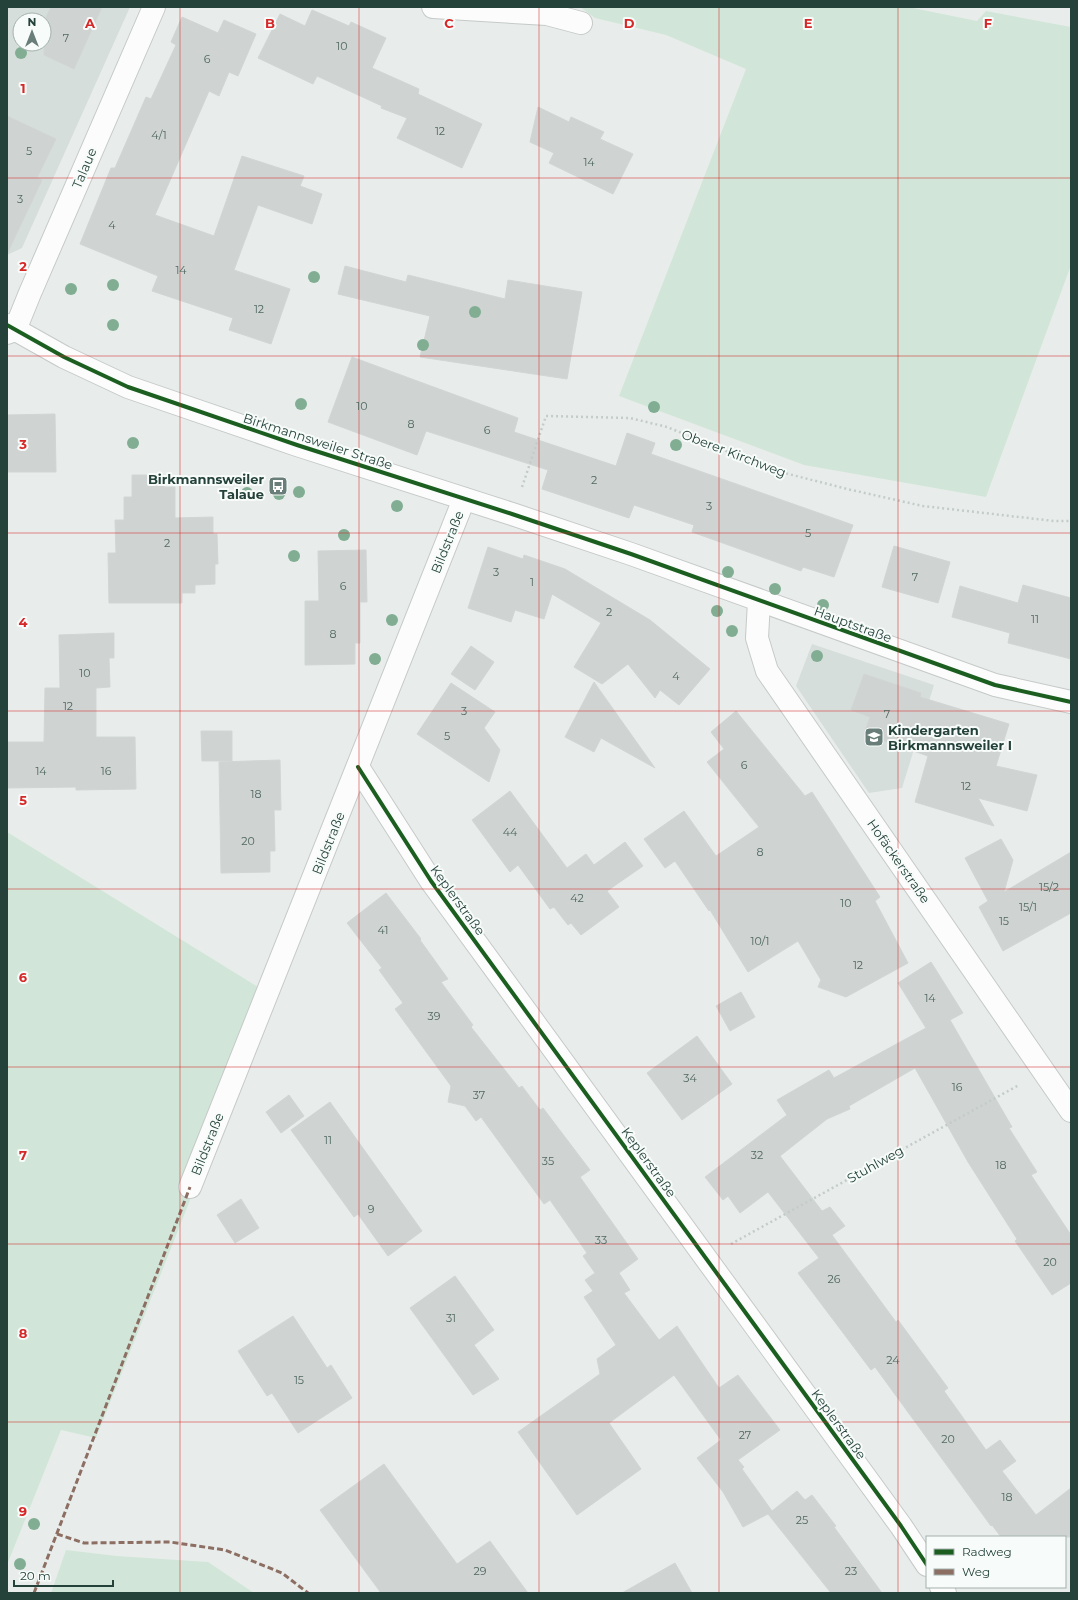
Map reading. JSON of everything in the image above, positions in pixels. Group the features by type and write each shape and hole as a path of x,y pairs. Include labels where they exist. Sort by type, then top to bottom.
{"street":[{"name":"Talaue","path":"10,329 30,293 154,7"},
{"path":"433,7 547,14 580,23"},
{"name":"Birkmannsweiler Straße","path":"10,329 64,357 128,387 297,445 631,554"},
{"name":"Bildstraße","path":"190,1187 464,499"},
{"name":"Hauptstraße","path":"631,554 995,685 1071,702"},
{"name":"Hofäckerstraße","path":"759,601 757,638 767,671 1071,1111"},
{"name":"Keplerstraße","path":"358,767 431,881 706,1257 901,1526 926,1564"}],"shaded area":[{"path":"7,7 130,7 22,248 7,255"},
{"name":"Kindergarten Birkmannsweiler I","path":"812,644 934,685 902,788 869,793 796,686"}],"green space":[{"path":"580,7 908,7 977,21 986,11 1071,27 1071,265 986,497 804,465 619,396 746,69 666,35 595,18"},
{"path":"7,832 271,995 96,1438 61,1430 7,1565"},
{"path":"66,1550 117,1556 208,1562 254,1593 51,1593"}],"building":[{"path":"51,7 102,7 74,69 44,55 44,52 52,52 52,12 48,12"},
{"path":"312,10 349,26 351,22 386,38 372,68 419,89 418,94 482,124 462,168 397,138 407,118 381,108 382,106 317,76 313,84 258,58 280,14 305,26"},
{"path":"182,17 218,33 224,20 256,34 238,76 229,72 219,96 209,91 155,215 214,236 242,156 304,176 300,186 322,194 312,224 258,205 234,270 290,289 271,344 229,330 233,318 152,291 158,276 80,244 111,168 115,168 146,97 151,99 176,45 171,42"},
{"path":"538,107 569,122 571,117 604,132 600,139 633,154 613,194 549,163 554,153 530,142"},
{"path":"7,116 56,139 37,178 42,180 7,254"},
{"path":"345,266 406,282 408,275 505,299 508,280 582,292 567,379 420,357 430,316 338,294"},
{"path":"352,357 518,418 514,432 616,466 627,433 655,443 651,454 853,525 834,577 803,567 801,571 692,532 694,525 634,505 629,518 542,489 548,470 426,431 417,455 328,422"},
{"path":"55,414 56,472 7,472 7,415"},
{"path":"132,475 164,475 164,487 175,487 175,518 213,517 213,534 217,534 218,564 215,564 215,584 195,585 195,593 182,593 182,603 109,603 108,553 116,553 115,520 124,520 124,497 132,497"},
{"path":"894,546 950,562 938,603 882,587"},
{"path":"488,547 523,559 524,555 565,569 650,620 710,669 679,705 660,690 655,698 628,664 602,684 574,667 601,623 552,594 544,619 515,610 511,622 468,608"},
{"path":"366,550 367,602 360,602 360,643 355,643 355,664 305,665 305,601 319,601 318,551"},
{"path":"1023,585 1071,598 1071,659 1008,643 1010,633 952,617 960,586 1018,603"},
{"path":"114,633 114,658 109,658 110,687 96,688 96,737 135,737 136,789 76,790 76,787 7,788 7,742 44,742 45,688 60,688 59,635"},
{"path":"471,646 494,662 475,690 451,674"},
{"path":"864,674 921,693 920,697 1009,724 996,766 1037,775 1027,811 978,798 994,826 915,802 928,756 864,734 870,717 851,710"},
{"path":"594,682 655,768 601,738 594,752 565,737"},
{"path":"451,683 495,712 484,728 500,750 489,782 417,734"},
{"path":"736,711 805,796 812,792 880,897 875,901 908,963 846,997 818,987 821,980 798,941 748,972 710,910 709,911 675,861 665,868 644,839 684,811 716,856 759,827 707,762 724,749 711,732"},
{"path":"201,731 232,731 232,761 202,761"},
{"path":"280,760 281,810 274,810 275,851 270,851 270,872 221,873 219,762"},
{"path":"510,791 567,868 586,854 594,865 625,842 643,866 607,891 619,907 581,935 571,923 568,925 554,907 550,909 518,865 510,872 472,820"},
{"path":"1001,839 1013,860 1004,892 1071,852 1071,913 1003,951 979,907 988,901 965,858"},
{"path":"386,893 421,939 420,940 448,979 441,982 473,1025 471,1027 519,1088 522,1086 540,1110 543,1108 590,1170 580,1177 638,1259 619,1273 630,1290 624,1293 659,1340 677,1326 719,1388 738,1375 780,1430 738,1460 744,1467 742,1469 772,1511 797,1491 805,1500 812,1495 836,1526 834,1527 882,1593 831,1593 768,1514 743,1527 723,1492 697,1458 721,1440 674,1375 609,1423 641,1469 577,1515 518,1432 600,1374 597,1359 616,1345 584,1297 593,1291 585,1280 595,1273 583,1256 587,1253 550,1200 544,1204 481,1117 476,1121 465,1106 448,1102 451,1086 395,1009 403,1003 379,970 382,968 347,923"},
{"path":"931,962 963,1013 950,1020 1012,1127 1009,1128 1037,1172 1031,1175 1071,1235 1071,1283 1052,1295 1015,1241 1017,1239 968,1162 915,1068 849,1106 850,1109 827,1119 780,1156 822,1211 830,1207 845,1226 832,1235 896,1322 898,1320 948,1388 944,1391 986,1450 1000,1440 1016,1461 1002,1471 1036,1515 1071,1488 1071,1537 1000,1536 992,1525 991,1526 875,1367 871,1370 798,1273 819,1258 768,1192 740,1213 728,1196 723,1200 705,1177 787,1115 777,1100 829,1070 834,1078 926,1028 898,983"},
{"path":"741,992 755,1017 730,1031 716,1006"},
{"path":"697,1036 732,1084 682,1120 647,1073"},
{"path":"289,1095 304,1116 281,1133 266,1112"},
{"path":"330,1102 422,1231 388,1256 358,1214 354,1217 291,1130"},
{"path":"241,1199 259,1228 235,1243 217,1215"},
{"path":"455,1276 494,1330 474,1345 499,1379 473,1395 410,1308"},
{"path":"293,1316 327,1368 331,1365 352,1398 298,1433 272,1393 267,1396 238,1351"},
{"path":"384,1464 457,1564 490,1541 528,1593 381,1593 320,1510"},
{"path":"675,1563 692,1593 622,1593"}],"marked path":[{"path":"34,1593 190,1187"},
{"path":"57,1534 84,1543 170,1542 225,1550 282,1573 308,1593"}],"cycle path":[{"path":"7,325 64,357 128,387 297,445 631,554 995,685 1071,702"},
{"path":"358,767 431,881 901,1526 926,1564"}],"place":[{"name":"Birkmannsweiler Talaue","path":"278,486"},
{"name":"Kindergarten Birkmannsweiler I","path":"874,737"}]}
